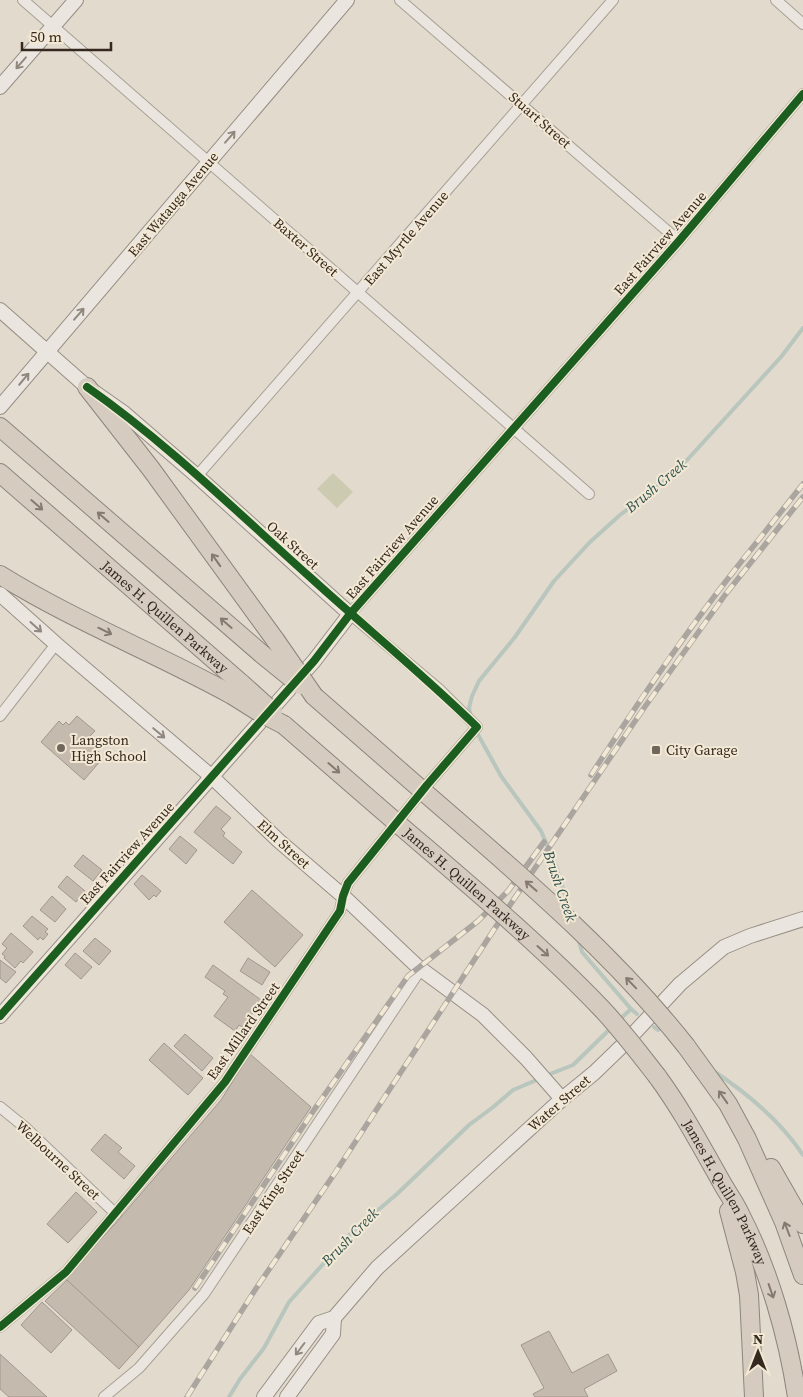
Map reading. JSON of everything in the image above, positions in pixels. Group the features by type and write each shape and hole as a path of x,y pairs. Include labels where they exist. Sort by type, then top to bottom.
{"highway":[{"path":"87,387 151,469 319,701"},
{"path":"0,427 400,771 574,925 634,986 686,1046 728,1104 747,1139 784,1222 803,1275"},
{"name":"James H. Quillen Parkway","path":"0,473 237,690 265,703 291,730 558,964 627,1037 687,1119 741,1215 761,1261 782,1328 797,1397"},
{"path":"0,575 35,596 192,674 237,690"},
{"path":"747,1139 767,1161 803,1224"},
{"path":"722,1184 748,1287 754,1397"}],"street":[{"name":"Baxter Street","path":"24,0 589,494"},
{"path":"0,87 76,0"},
{"name":"East Watauga Avenue","path":"0,407 347,0"},
{"name":"Stuart Street","path":"400,0 679,241"},
{"name":"East Myrtle Avenue","path":"197,476 359,293 613,0"},
{"path":"776,0 803,24"},
{"name":"East Fairview Avenue","path":"0,1016 314,661 350,614 679,241 803,94"},
{"name":"Oak Street","path":"0,310 87,387 124,413 197,476 350,614 439,689 477,727"},
{"name":"Elm Street","path":"0,594 212,777 279,841 421,969 482,1015 526,1058 562,1099"},
{"path":"0,716 56,644"},
{"name":"East Millard Street","path":"0,1328 66,1272 224,1082 340,911 342,896 348,883 390,829 477,727"},
{"name":"Water Street","path":"264,1397 319,1323 334,1318 377,1268 562,1099 594,1073 680,984 724,948 750,936 803,919"},
{"name":"East King Street","path":"104,1397 139,1368 204,1294 421,969"},
{"name":"Welbourne Street","path":"0,1106 27,1129 116,1214"},
{"name":"Water Street","path":"287,1397 333,1334 334,1318"}],"shaded area":[{"path":"333,473 353,492 337,508 317,489"}],"building":[{"path":"77,716 95,731 86,740 100,753 98,755 102,759 84,780 41,742 59,721 63,725 66,722 69,725"},
{"path":"216,806 231,818 221,829 225,833 223,836 242,852 233,864 194,832"},
{"path":"180,836 197,850 186,864 169,849"},
{"path":"83,855 102,870 93,881 74,866"},
{"path":"142,875 161,891 156,897 154,895 149,900 134,884"},
{"path":"67,876 85,891 76,902 58,887"},
{"path":"252,890 303,935 275,967 224,922"},
{"path":"52,896 66,909 55,922 40,910"},
{"path":"32,916 48,929 45,932 48,934 43,940 40,937 38,940 23,926"},
{"path":"11,933 33,952 23,963 21,961 15,968 2,954 7,948 2,944"},
{"path":"95,938 111,951 99,965 83,951"},
{"path":"75,953 92,967 81,979 65,965"},
{"path":"248,958 270,972 262,985 240,971"},
{"path":"0,960 16,972 6,983 0,978"},
{"path":"213,965 261,1000 247,1022 242,1027 239,1025 235,1031 214,1016 228,997 223,994 225,991 205,977"},
{"path":"185,1034 213,1058 202,1071 174,1046"},
{"path":"164,1043 203,1078 188,1095 149,1060"},
{"path":"250,1054 311,1107 189,1290 139,1347 64,1278 115,1224 221,1100"},
{"path":"105,1134 122,1148 118,1152 135,1166 124,1179 91,1150"},
{"path":"76,1192 97,1212 68,1243 47,1224"},
{"path":"67,1280 139,1347 119,1369 45,1301"},
{"path":"42,1302 72,1330 51,1353 21,1325"},
{"path":"549,1331 572,1373 608,1354 617,1371 584,1389 588,1397 535,1397 533,1394 544,1388 521,1345"},
{"path":"0,1354 47,1397 9,1397 0,1389"}],"waterway":[{"name":"Brush Creek","path":"471,718 469,708 479,681 515,637 554,581 590,542 688,459 781,357 803,328"},
{"name":"Brush Creek","path":"476,731 501,776 541,831 556,866 570,912"},
{"name":"Brush Creek","path":"578,938 582,952 637,1014"},
{"name":"Brush Creek","path":"618,1021 631,1009"},
{"path":"654,1027 658,1030"},
{"name":"Brush Creek","path":"545,1076 573,1065 611,1028"},
{"path":"712,1070 762,1108 784,1130 803,1155"},
{"name":"Brush Creek","path":"229,1397 240,1379 264,1348 289,1302 352,1232 397,1194 469,1125 513,1090 539,1079"}],"railway":[{"path":"591,775 643,696 698,618 803,484"},
{"path":"187,1397 255,1290 337,1170 514,899 644,708 725,595 803,497"},
{"path":"195,1288 316,1107 408,976 478,921 508,891 544,842"}],"cycle path":[{"path":"0,1016 314,661 350,614 679,241 803,94"},
{"path":"0,1327 66,1272 225,1082 340,911 348,883 427,785 477,727 202,479 145,431 87,387"}],"place":[{"name":"Langston High School","path":"61,748"},
{"name":"City Garage","path":"656,750"}]}
